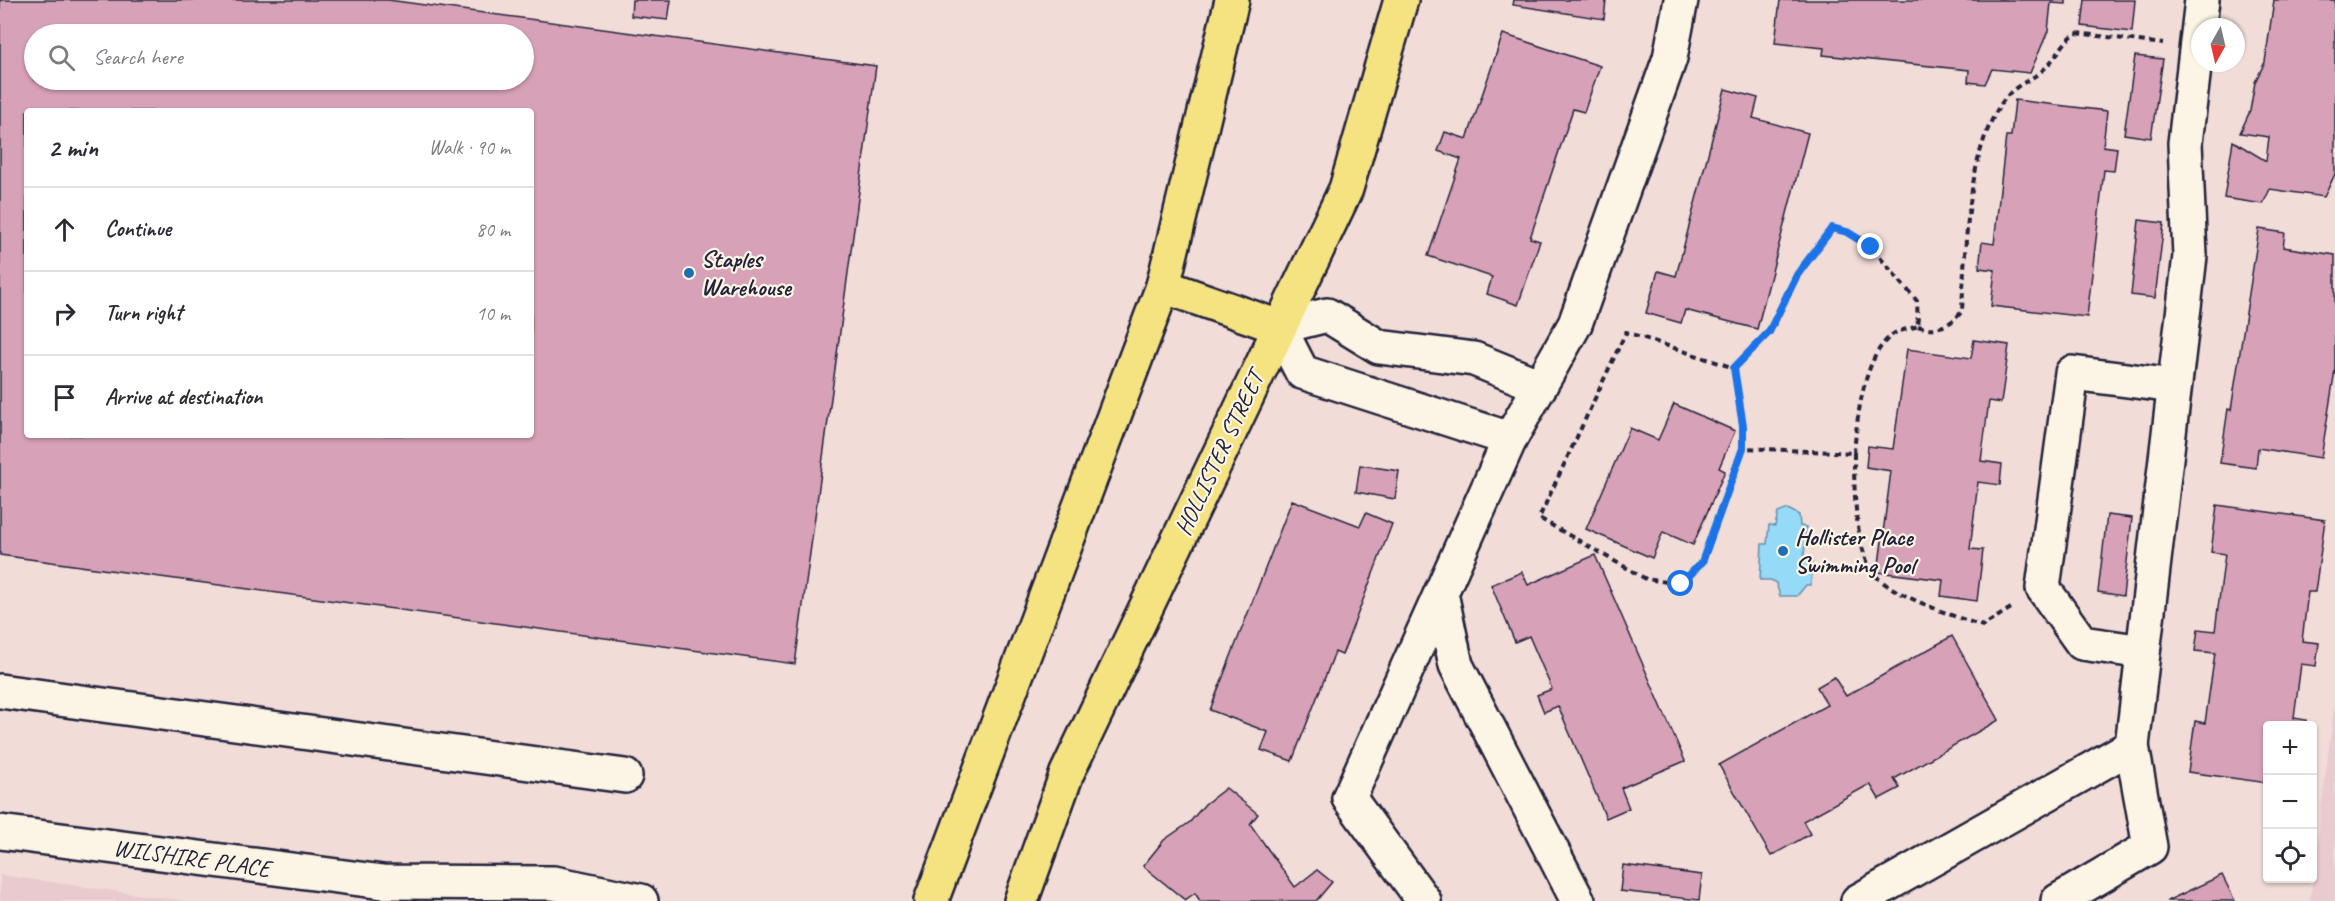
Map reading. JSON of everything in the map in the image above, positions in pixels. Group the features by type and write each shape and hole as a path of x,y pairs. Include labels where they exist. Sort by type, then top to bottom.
{"main road":[{"path":"931,901 1163,286 1232,0"},
{"name":"HOLLISTER STREET","path":"1021,901 1067,773 1346,189 1401,0"},
{"path":"1163,286 1279,327"}],"street":[{"path":"1424,901 1349,798 1510,439 1575,324 1670,58 1681,0"},
{"path":"2199,18 2202,0"},
{"path":"2058,901 2150,847 2132,746 2190,256 2185,142 2192,72"},
{"path":"1510,439 1302,372 1279,327 1327,315 1379,347 1474,359 1539,386"},
{"path":"2143,652 2082,643 2043,588 2072,373 2174,386"},
{"path":"1441,593 1456,665 1578,901"},
{"path":"0,691 625,776"},
{"path":"1858,901 2132,746"},
{"name":"WILSHIRE PLACE","path":"0,832 383,882 554,883 641,901"},
{"name":"WILSHIRE PLACE","path":"383,882 442,901"}],"path":[{"path":"2043,588 1983,626 1943,612 1877,577 1859,536 1854,453 1857,421 1877,352 1893,334 1918,326 1928,329 1944,326 1962,311 1972,188 1994,115 2010,93 2045,69 2076,33 2191,47"},
{"path":"1734,368 1769,332 1797,275 1832,228 1847,232 1871,247 1917,301 1918,326"},
{"path":"1626,332 1734,368 1743,426 1743,448 1702,562 1681,584 1646,579 1539,518 1626,332"},
{"path":"1743,448 1854,453"}],"shaded area":[{"path":"2335,699 2335,901 2310,901 2312,883 2317,883 2317,844"},
{"path":"0,875 185,901 0,901"}],"water":[{"name":"Hollister Place Swimming Pool","path":"1788,509 1799,515 1800,526 1806,527 1804,558 1812,559 1811,585 1806,585 1797,596 1780,596 1776,583 1771,580 1760,580 1762,544 1767,544 1769,525 1775,526 1778,513"}],"building":[{"name":"Staples Warehouse","path":"0,0 388,0 876,66 795,664 0,555"},
{"path":"632,0 671,0 668,20 631,16"},
{"path":"1514,0 1606,0 1604,19 1513,5"},
{"path":"1780,0 2066,0 2066,4 2051,3 2048,31 2030,73 1992,69 1985,84 1968,82 1969,70 1823,55 1824,48 1775,43"},
{"path":"2085,0 2135,0 2132,32 2082,26"},
{"path":"2274,0 2335,0 2335,174 2324,197 2270,189 2263,204 2224,198 2233,141 2266,161 2269,137 2240,133 2250,111 2255,82 2265,62"},
{"path":"1503,34 1600,66 1584,112 1573,109 1530,238 1540,241 1518,305 1487,294 1492,277 1428,256 1461,159 1438,151 1445,132 1467,139"},
{"path":"2135,56 2163,59 2151,138 2124,134"},
{"path":"1725,89 1758,98 1753,118 1808,133 1757,329 1685,310 1681,323 1646,313 1658,271 1676,276"},
{"path":"2015,100 2107,111 2103,146 2117,148 2114,171 2104,170 2087,317 1991,306 1995,270 1979,268 1982,242 1994,244 2006,136 2011,136"},
{"path":"2139,220 2164,223 2155,298 2131,295"},
{"path":"2259,229 2285,233 2283,247 2335,255 2335,370 2321,458 2258,448 2256,468 2220,463 2228,409 2231,410"},
{"path":"1974,340 2009,345 2001,403 1989,401 1981,461 2002,464 2000,485 1978,482 1970,549 1983,550 1977,601 1941,596 1943,580 1878,572 1891,471 1866,467 1868,446 1893,449 1907,349 1971,358"},
{"path":"1674,404 1735,431 1719,468 1725,471 1693,545 1663,532 1652,558 1586,529 1630,428 1658,440"},
{"path":"1360,465 1399,471 1395,499 1356,492"},
{"path":"1292,500 1360,526 1366,513 1392,524 1342,655 1335,652 1292,761 1261,750 1268,732 1210,710"},
{"path":"2217,505 2325,520 2315,592 2308,592 2302,641 2319,643 2316,666 2301,664 2294,718 2306,721 2263,721 2263,782 2188,772 2195,721 2205,723 2215,653 2195,651 2198,629 2215,631 2225,554 2211,552"},
{"path":"2107,515 2132,518 2123,596 2098,592"},
{"path":"1595,555 1685,761 1621,788 1629,808 1606,818 1558,706 1544,712 1537,695 1552,689 1529,636 1515,642 1491,585 1522,572 1528,585"},
{"path":"1952,636 1999,720 1894,779 1900,788 1879,799 1870,784 1803,821 1810,834 1771,856 1719,765 1827,705 1817,687 1834,677 1846,696"},
{"path":"1226,788 1258,814 1250,824 1295,887 1317,870 1332,882 1316,901 1200,901 1195,893 1185,900 1143,866 1164,840 1190,822 1205,804"},
{"path":"1623,865 1702,875 1699,900 1620,891"},
{"path":"2222,875 2235,901 2167,901"}],"place":[{"name":"Staples Warehouse","path":"689,273"},
{"name":"Hollister Place Swimming Pool","path":"1783,551"}],"route":[{"path":"1681,584 1702,562 1723,510 1743,448 1743,426 1734,368 1769,332 1797,275 1832,228 1847,232 1871,247"}]}
